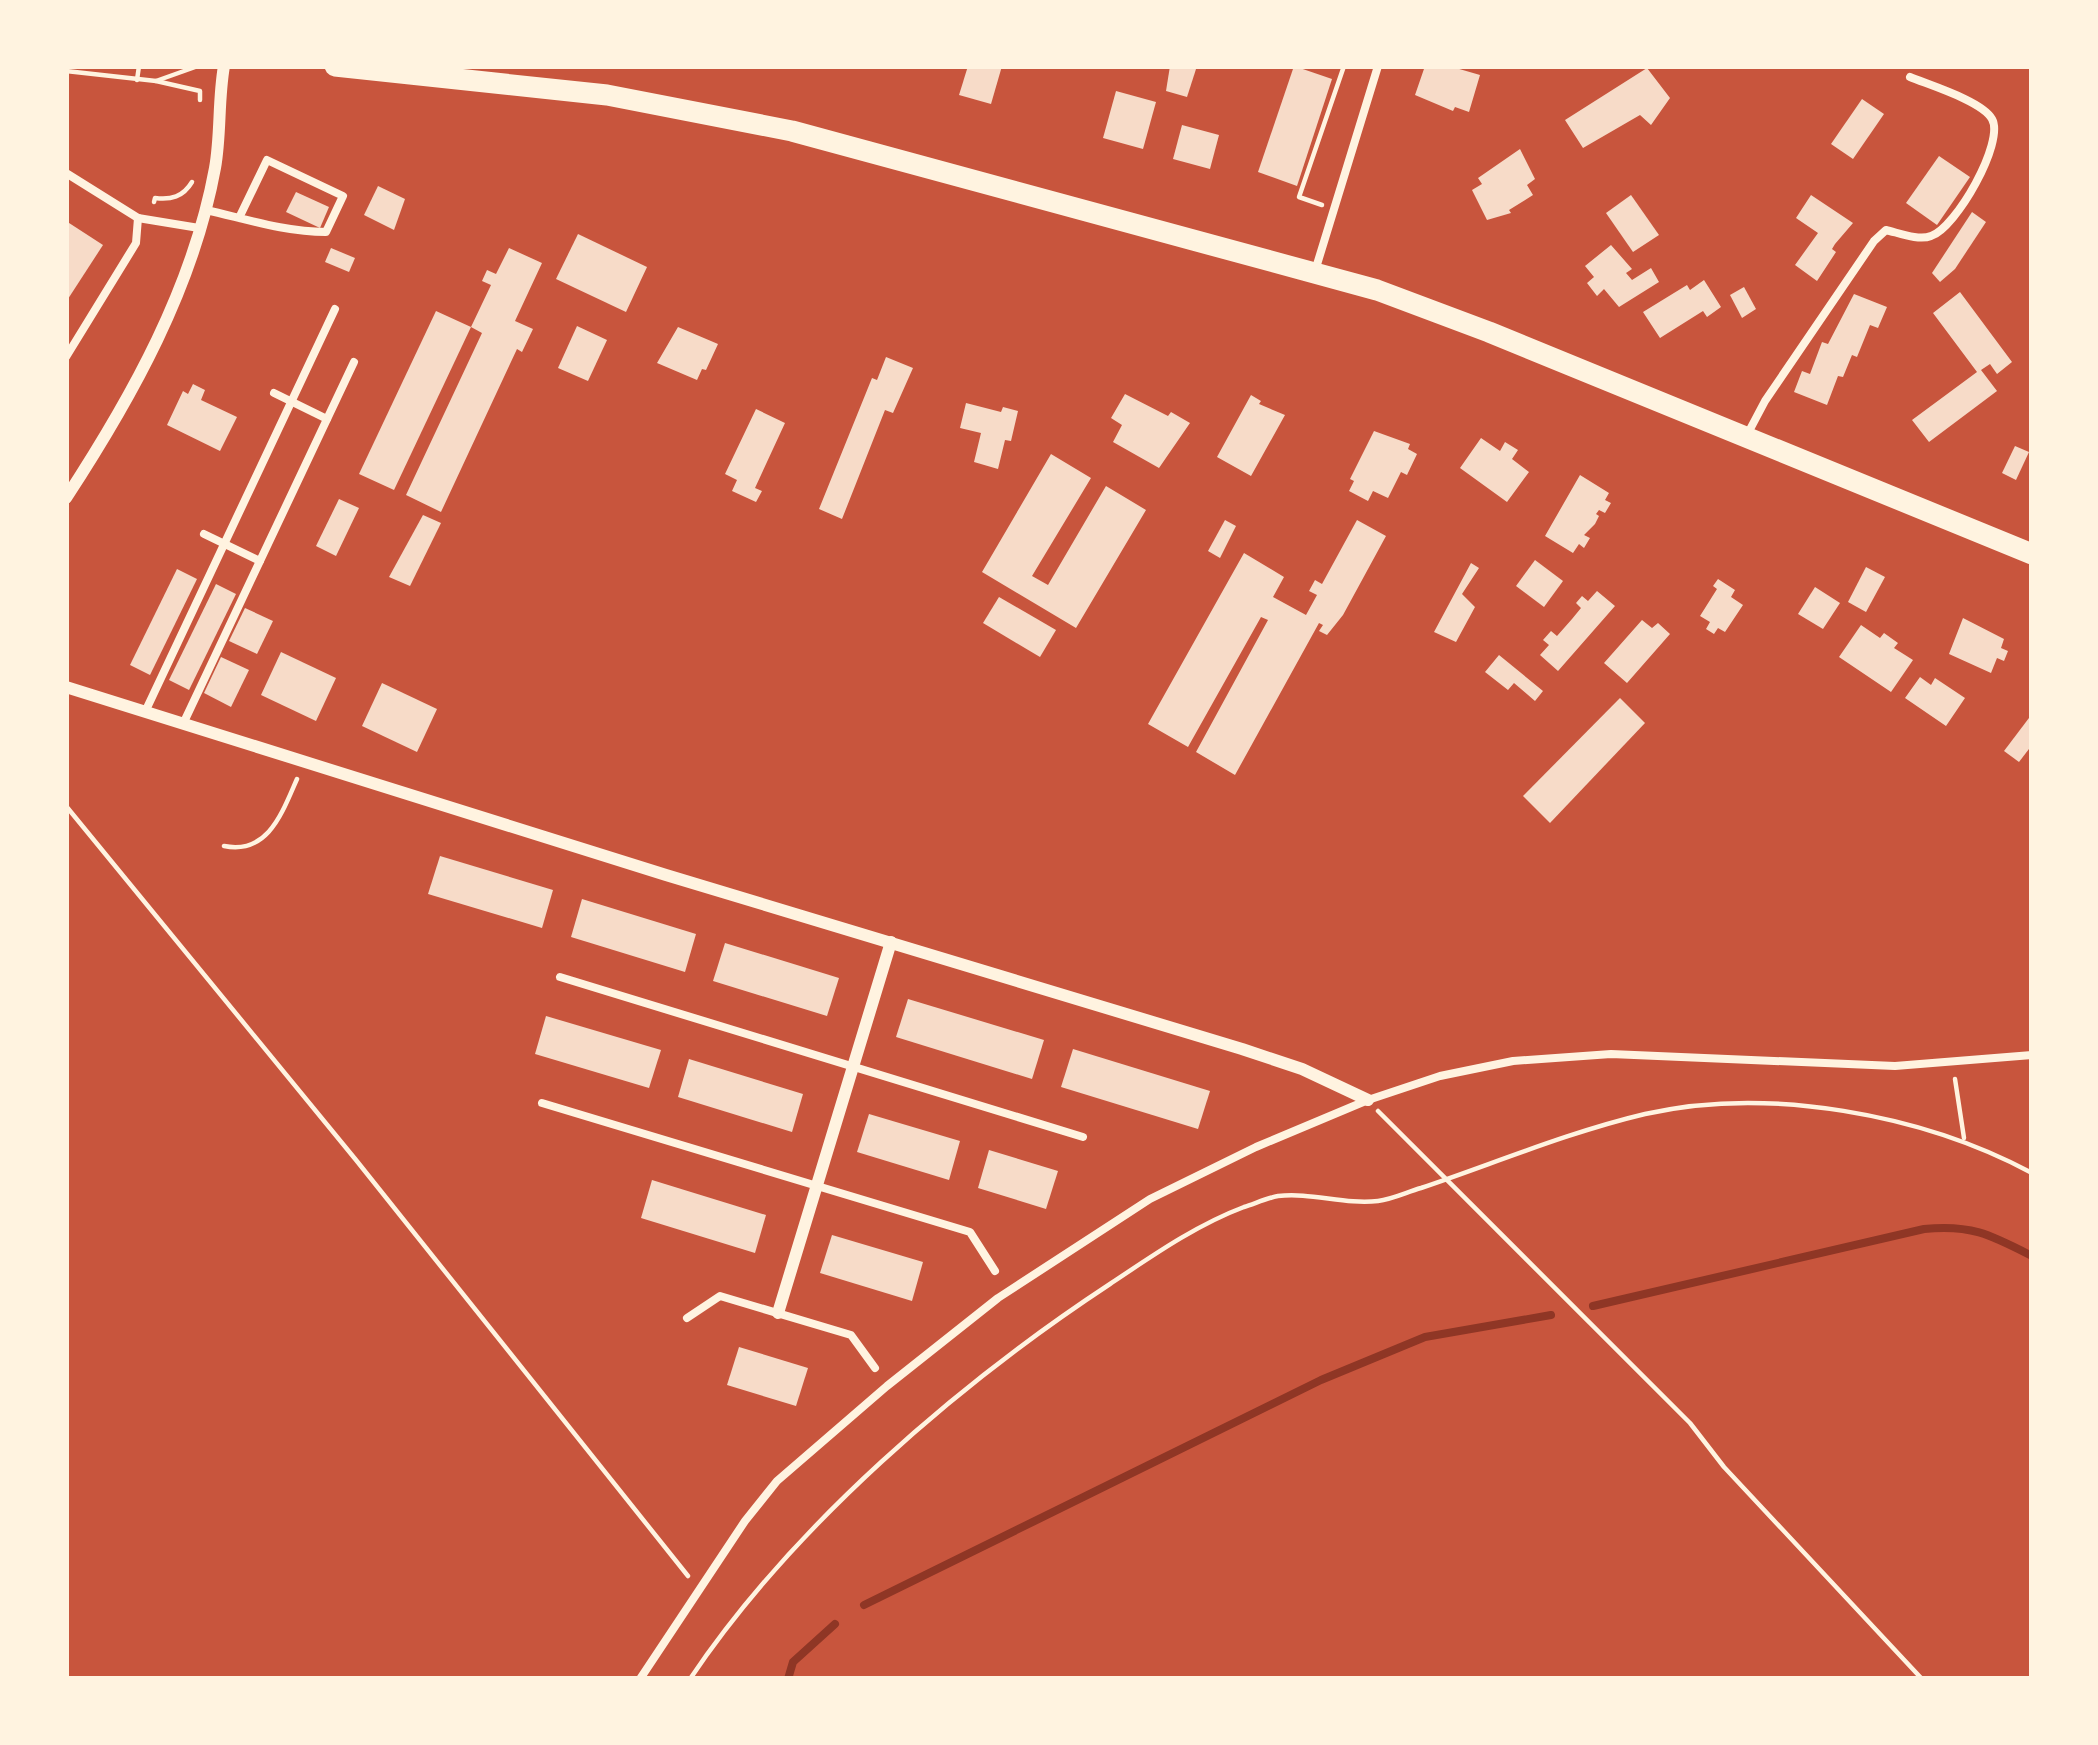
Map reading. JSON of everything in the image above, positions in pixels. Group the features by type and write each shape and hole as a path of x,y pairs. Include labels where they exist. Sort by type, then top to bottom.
{"main road":[{"path":"335,66 607,95 792,131 1377,290 2032,554"}],"street":[{"path":"66,497 127,402 201,229 216,161 217,106 224,66"},
{"path":"66,687 1242,1049 1324,1078 1368,1100"},
{"path":"778,1313 891,942"}],"lane":[{"path":"1314,273 1378,66"},
{"path":"1746,437 1765,401 1874,241 1886,230 1926,238 1936,235 1970,193 1984,163 1995,136 1994,121 1982,108 1910,77"},
{"path":"206,210 238,218 303,232 326,232 344,196 267,160 238,218"},
{"path":"66,173 138,218 201,229"},
{"path":"66,357 136,243 138,218"},
{"path":"145,712 335,309"},
{"path":"183,725 354,362"},
{"path":"274,393 327,419"},
{"path":"204,534 260,560"},
{"path":"560,976 1083,1137"},
{"path":"640,1679 777,1481 998,1298 1150,1199 1256,1147 1368,1100 1440,1076 1514,1061 1611,1054 1895,1066 2032,1055"},
{"path":"542,1103 970,1232 995,1271"},
{"path":"687,1318 720,1296 850,1334 875,1367"}],"path":[{"path":"137,80 139,66"},
{"path":"156,81 198,66"},
{"path":"1332,208 1299,196 1344,66"},
{"path":"66,71 200,91 200,114"},
{"path":"155,198 183,194 196,172"},
{"path":"224,846 243,850 259,842 272,828 304,763"},
{"path":"66,806 356,1160 678,1567"},
{"path":"1955,1061 1965,1141"},
{"path":"1368,1100 1690,1423 1724,1467 1922,1679"},
{"path":"690,1679 752,1599 855,1490 951,1400 1066,1312 1171,1244 1239,1209 1279,1196 1375,1201 1591,1129 1649,1113 1700,1107 1788,1105 1880,1118 1965,1141 2032,1173"}],"building":[{"path":"968,66 1002,66 991,104 959,95"},
{"path":"1170,66 1197,66 1187,97 1166,91"},
{"path":"1294,66 1332,79 1297,186 1258,172"},
{"path":"1425,66 1449,66 1480,75 1469,112 1455,107 1453,111 1415,95"},
{"path":"1647,68 1670,98 1651,125 1640,115 1583,148 1565,120"},
{"path":"1116,91 1156,102 1143,149 1103,138"},
{"path":"1862,99 1884,114 1853,159 1831,144"},
{"path":"1182,125 1219,135 1210,169 1173,159"},
{"path":"1520,149 1535,179 1527,185 1533,195 1511,213 1487,220 1472,190 1482,184 1478,178"},
{"path":"1939,156 1970,177 1937,225 1906,203"},
{"path":"378,186 405,199 394,230 364,215"},
{"path":"296,192 329,207 320,228 286,212"},
{"path":"1631,195 1659,235 1633,252 1606,213"},
{"path":"1811,195 1853,223 1835,244 1836,252 1817,281 1795,265 1818,233 1796,218"},
{"path":"1972,212 1986,222 1955,269 1940,282 1932,273"},
{"path":"66,221 103,245 66,302"},
{"path":"578,234 647,267 626,312 556,279"},
{"path":"1611,245 1632,269 1626,273 1632,280 1651,268 1659,282 1619,307 1604,289 1597,296 1587,283 1594,277 1585,266"},
{"path":"331,248 355,258 349,272 325,262"},
{"path":"509,248 542,263 515,321 533,329 522,352 517,349 441,512 406,495 482,333 471,327 491,285 482,281 487,270 496,274"},
{"path":"1704,280 1721,307 1707,317 1703,311 1660,338 1643,312"},
{"path":"1744,287 1756,309 1742,318 1730,295"},
{"path":"1960,292 2012,362 1997,374 1990,364 1981,370 1997,391 1929,442 1912,420 1977,372 1933,313"},
{"path":"1854,294 1887,307 1878,328 1870,325 1857,357 1852,355 1843,377 1838,376 1827,405 1794,392 1802,371 1810,374 1822,342 1828,344"},
{"path":"436,311 471,327 394,490 359,474"},
{"path":"577,326 607,340 588,381 558,368"},
{"path":"678,327 718,344 697,380 657,363"},
{"path":"886,357 913,368 893,413 885,410 842,519 819,509 872,378 877,380"},
{"path":"193,384 205,390 201,400 237,417 220,451 167,425 183,391 188,394"},
{"path":"1125,394 1190,423 1159,468 1113,442 1122,425 1111,418"},
{"path":"1251,395 1259,404 1285,415 1251,476 1217,457"},
{"path":"966,403 1018,411 998,469 974,462 981,433 960,428"},
{"path":"756,409 785,423 755,488 762,491 756,502 732,491 737,480 725,474"},
{"path":"1374,431 1410,444 1408,449 1417,454 1388,498 1373,491 1368,501 1349,491 1354,481 1350,479"},
{"path":"1481,438 1500,451 1505,442 1518,450 1512,459 1529,472 1507,502 1460,468"},
{"path":"2015,446 2029,452 2016,480 2002,473"},
{"path":"1051,454 1091,478 1032,576 1048,585 1106,486 1146,510 1076,628 982,572"},
{"path":"1580,475 1609,493 1605,500 1611,503 1605,513 1599,510 1596,514 1595,524 1584,535 1590,538 1584,548 1579,544 1573,553 1545,536"},
{"path":"339,499 359,508 336,556 316,546"},
{"path":"423,515 441,523 410,586 389,577"},
{"path":"1225,520 1236,526 1220,558 1208,551"},
{"path":"1357,520 1386,536 1327,635 1319,631 1323,625 1319,623 1235,775 1196,752 1268,620 1261,617 1188,747 1148,724 1244,553 1284,577 1273,597 1306,615 1317,595 1309,591 1315,580 1322,584"},
{"path":"1535,560 1563,581 1544,607 1516,586"},
{"path":"1471,563 1479,568 1462,594 1475,607 1456,642 1434,632"},
{"path":"1866,567 1885,577 1866,612 1848,602"},
{"path":"177,569 197,579 150,675 130,665"},
{"path":"1718,579 1735,590 1731,597 1743,605 1725,632 1718,628 1714,634 1706,629 1710,622 1700,616"},
{"path":"216,584 236,594 189,690 169,680"},
{"path":"1815,587 1840,603 1823,629 1798,614"},
{"path":"1597,591 1615,606 1558,671 1540,655 1549,645 1543,640 1551,631 1557,636 1581,608 1576,603 1582,596 1588,601"},
{"path":"999,597 1056,630 1040,657 983,623"},
{"path":"245,608 273,621 257,654 229,641"},
{"path":"1963,618 2004,639 2001,648 2008,651 2004,661 1997,658 1991,673 1949,654"},
{"path":"1642,620 1652,628 1658,623 1670,634 1627,683 1604,663"},
{"path":"1861,625 1880,638 1884,633 1898,643 1894,648 1913,660 1891,692 1839,657"},
{"path":"281,652 336,678 316,721 261,695"},
{"path":"1499,655 1543,691 1535,701 1514,683 1508,690 1485,672"},
{"path":"221,657 249,670 231,707 204,693"},
{"path":"1920,677 1931,685 1935,678 1965,698 1946,726 1905,698"},
{"path":"382,683 437,709 417,752 362,726"},
{"path":"1620,698 1645,723 1550,823 1523,796"},
{"path":"2032,714 2032,745 2019,762 2004,751"},
{"path":"440,856 553,890 542,928 428,894"},
{"path":"582,899 696,934 685,972 571,937"},
{"path":"725,943 839,978 827,1016 713,981"},
{"path":"908,999 1044,1040 1032,1079 896,1037"},
{"path":"546,1016 661,1050 649,1088 535,1054"},
{"path":"1073,1049 1210,1091 1198,1129 1061,1087"},
{"path":"689,1059 803,1094 792,1132 678,1097"},
{"path":"869,1114 960,1141 949,1180 857,1152"},
{"path":"989,1150 1058,1171 1046,1209 978,1188"},
{"path":"652,1180 766,1215 755,1253 641,1218"},
{"path":"832,1235 923,1262 912,1301 820,1273"},
{"path":"739,1347 808,1368 796,1406 727,1385"}],"waterway":[{"path":"1593,1306 1924,1229 1980,1233 2032,1256"},
{"path":"864,1605 1321,1380 1425,1337 1551,1315"},
{"path":"788,1679 793,1662 835,1624"}]}
